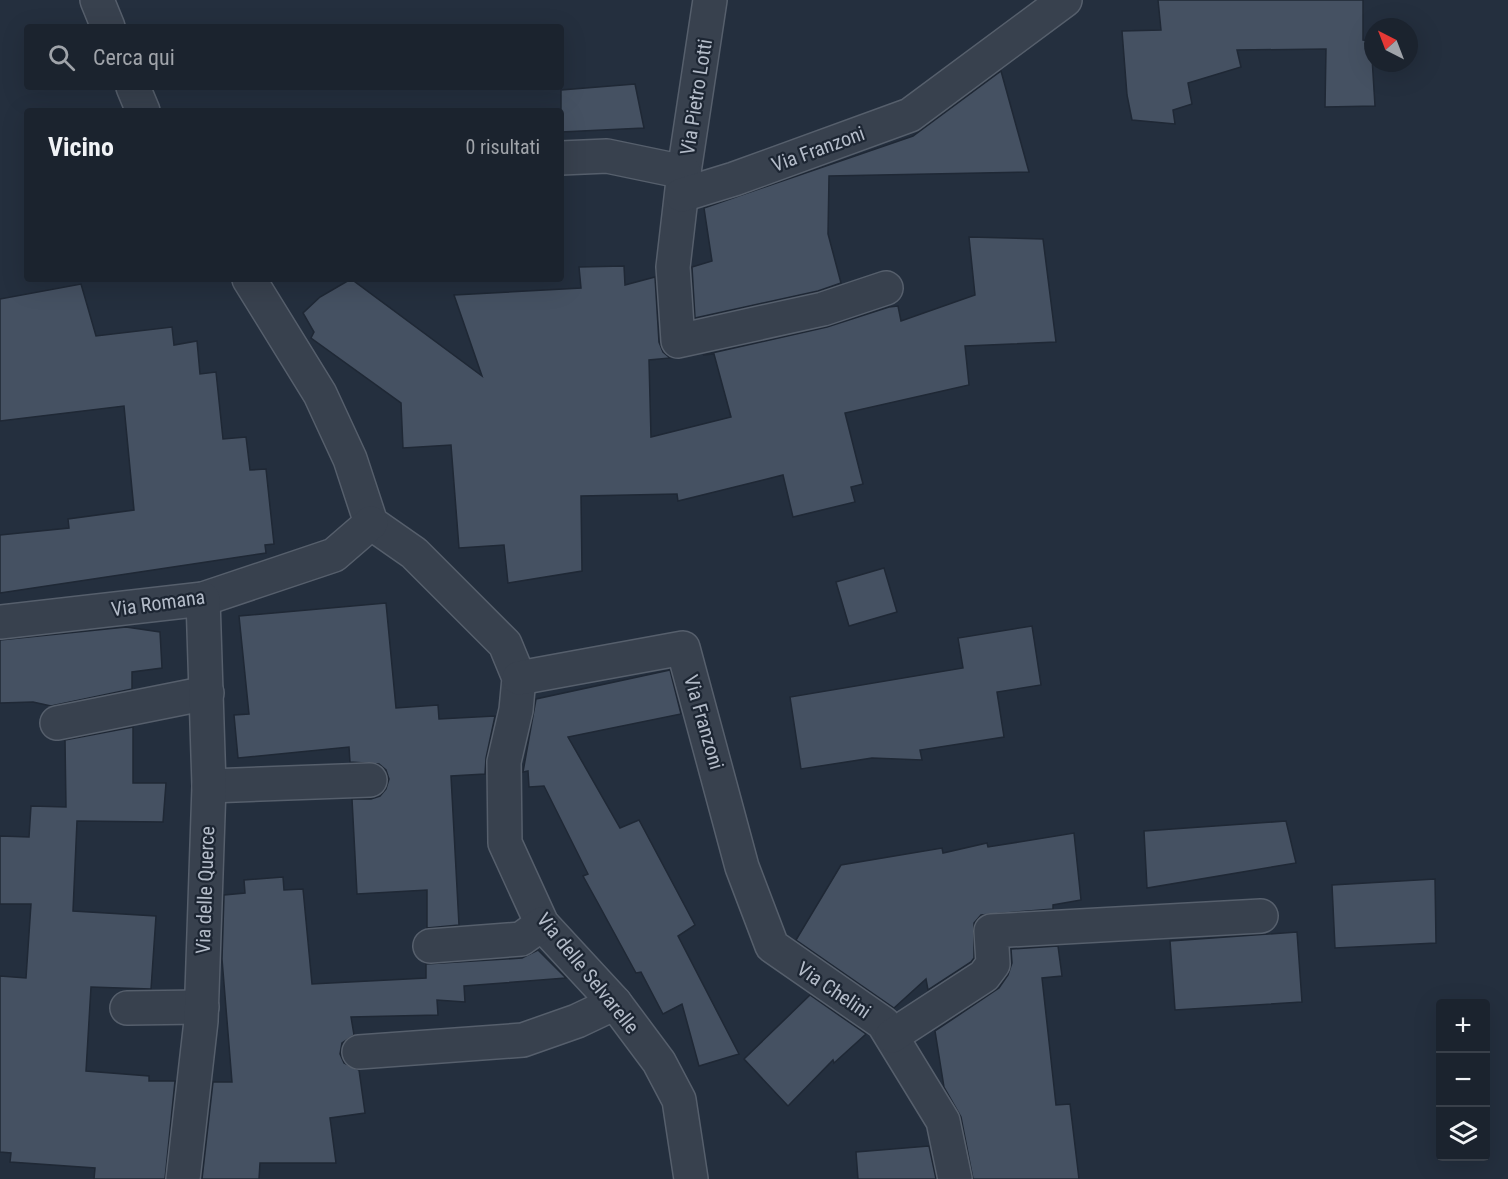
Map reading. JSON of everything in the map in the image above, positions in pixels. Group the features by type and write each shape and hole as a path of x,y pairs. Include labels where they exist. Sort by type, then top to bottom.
{"street":[{"path":"97,0 107,24"},
{"name":"Via Pietro Lotti","path":"683,183 710,0"},
{"name":"Via Franzoni","path":"683,183 734,179 910,115 1065,0"},
{"path":"134,90 142,108"},
{"path":"564,158 607,156 683,183 673,267 678,340 823,309 886,288"},
{"path":"251,282 320,394 350,459 371,523"},
{"name":"Via Romana","path":"0,622 202,599 334,555 371,523"},
{"name":"Via delle Selvarelle","path":"371,523 414,553 505,644 519,678 516,710 504,762 505,843 542,924 615,1003 659,1062 679,1100 692,1179"},
{"name":"Via delle Querce","path":"183,1179 202,1007 209,786 202,599"},
{"name":"Via Franzoni","path":"519,678 683,648 724,796"},
{"path":"57,723 207,693"},
{"path":"209,786 370,780"},
{"name":"Via Chelini","path":"724,796 742,867 772,946 882,1023 943,1122 955,1179"},
{"path":"892,1036 984,976 993,964 991,931 1261,916"},
{"path":"430,946 521,939 542,924"},
{"path":"359,1052 523,1040 577,1021 615,1003"},
{"path":"127,1008 202,1007"}],"building":[{"path":"1158,0 1363,0 1364,72 1373,72 1375,106 1325,107 1326,49 1237,50 1241,67 1188,83 1192,104 1173,110 1175,124 1132,120 1127,95 1122,31 1161,30"},
{"path":"1001,71 1029,172 829,176 828,234 841,283 818,291 695,318 692,267 712,261 704,208 913,136"},
{"path":"635,84 644,128 564,132 561,90"},
{"path":"969,237 1043,239 1056,342 965,346 969,385 845,413 863,484 851,487 855,502 793,517 783,475 678,501 677,494 581,496 582,571 508,583 504,545 459,548 451,445 403,448 401,403 311,338 314,332 303,313 320,297 346,282 355,282 482,376 454,295 581,288 579,267 624,266 625,285 655,277 659,342 663,352 670,358 649,360 651,437 731,417 714,354 703,355 827,327 889,307 898,306 901,321 975,295"},
{"path":"81,284 96,336 172,327 174,345 197,341 200,374 216,372 223,439 246,437 250,470 266,469 274,544 265,545 266,553 0,593 0,535 69,528 68,519 134,510 124,406 0,421 0,299"},
{"path":"884,568 897,612 849,626 836,582"},
{"path":"386,603 396,708 438,705 439,719 495,716 485,774 451,776 459,925 427,928 427,890 357,894 352,799 371,799 380,796 386,789 389,779 386,770 379,764 350,762 349,747 238,758 234,715 249,714 239,616"},
{"path":"1032,626 1041,685 997,692 1004,737 920,750 922,760 872,758 801,769 790,697 963,668 958,638"},
{"path":"126,627 160,632 162,668 132,672 132,689 51,706 33,702 0,703 0,640"},
{"path":"670,670 681,714 568,737 620,828 639,820 695,925 678,936 739,1054 699,1066 682,1004 663,1014 641,972 636,973 583,876 588,874 544,786 529,787 528,771 523,772 536,699"},
{"path":"133,727 133,783 166,783 163,822 77,821 73,911 156,916 151,989 91,987 86,1071 149,1076 149,1081 175,1081 165,1179 94,1179 95,1168 10,1162 11,1153 0,1152 0,976 26,978 31,904 0,904 0,836 29,837 31,806 66,807 65,740"},
{"path":"1286,821 1296,863 1147,888 1144,831"},
{"path":"1074,833 1081,900 1053,905 1053,909 981,915 974,923 974,958 971,962 928,990 926,979 894,1008 796,940 841,865 942,848 943,853 987,843 988,847"},
{"path":"283,877 284,890 303,889 312,984 426,978 426,964 522,958 538,950 566,978 464,986 465,1002 437,1000 438,1015 351,1017 354,1035 342,1043 340,1054 344,1063 359,1070 365,1113 330,1118 336,1163 260,1163 259,1179 202,1179 213,1082 232,1082 222,959 224,895 245,893 244,880"},
{"path":"1435,879 1436,943 1335,948 1332,885"},
{"path":"1297,932 1302,1002 1175,1010 1170,941"},
{"path":"1058,946 1062,976 1042,978 1056,1105 1070,1104 1079,1179 973,1179 961,1117 944,1087 935,1031 999,988 1008,975 1012,963 1011,949"},
{"path":"810,995 866,1034 834,1063 833,1060 788,1106 744,1059"},
{"path":"929,1146 936,1179 858,1179 856,1152"}]}
